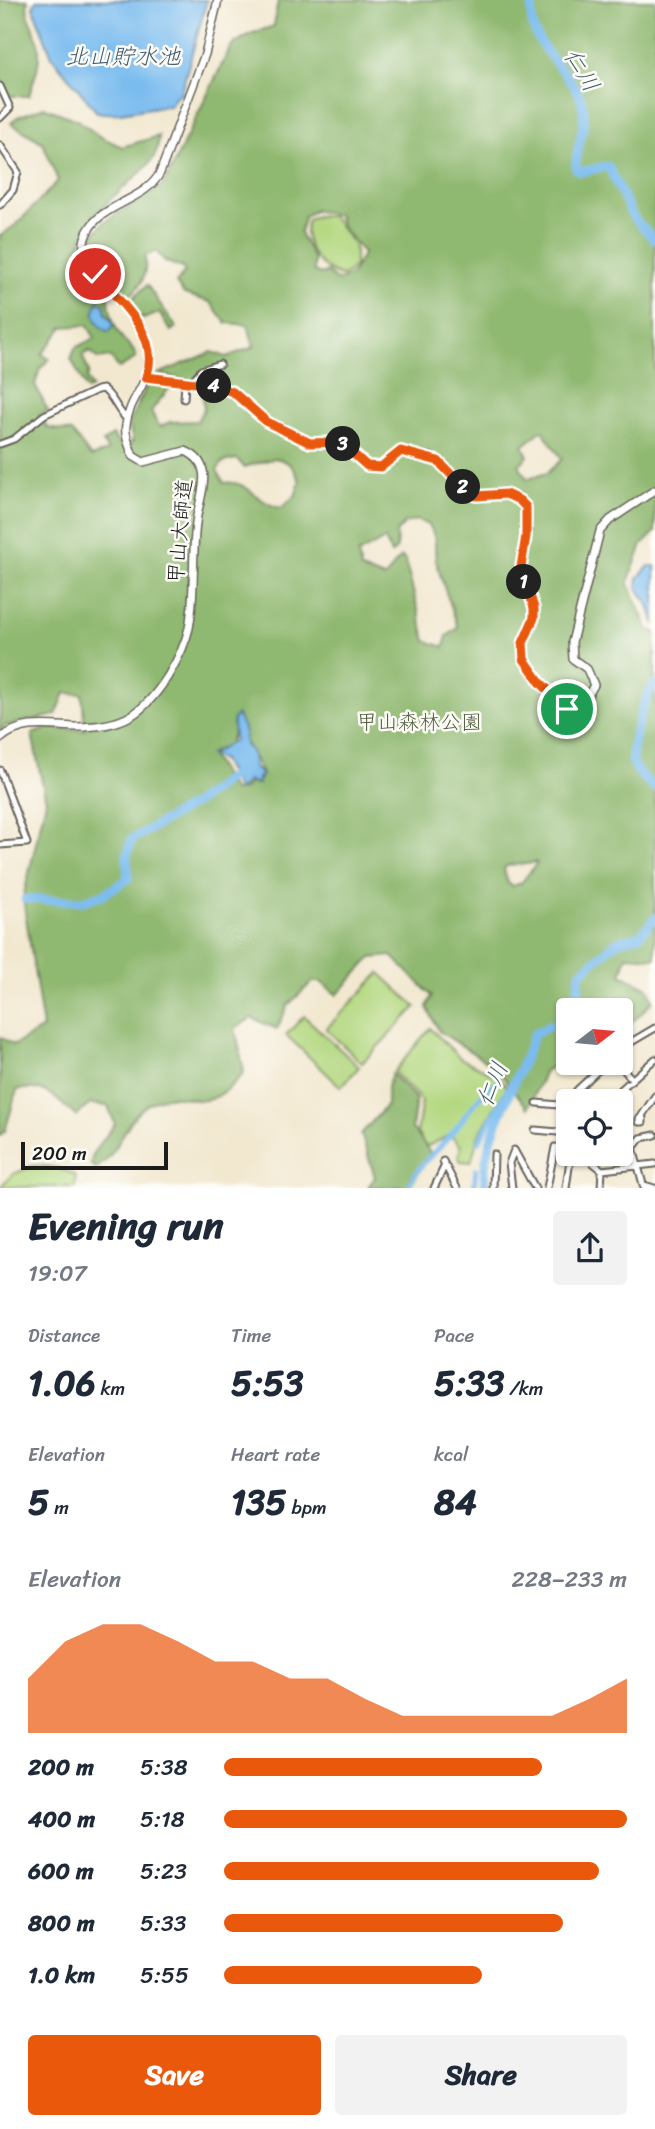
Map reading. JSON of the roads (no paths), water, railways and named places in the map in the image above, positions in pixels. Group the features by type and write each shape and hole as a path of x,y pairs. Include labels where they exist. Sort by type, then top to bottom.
{"street":[{"path":"0,444 14,439 44,415 97,390 103,389 113,397 119,413 127,419 146,377 150,358 144,333 88,264 84,244 86,234 99,217 156,180 205,54 218,0"},
{"path":"0,86 10,108 8,113 0,118"},
{"path":"0,145 18,172 13,190 0,205"},
{"path":"184,399 188,382 201,370 220,364"},
{"path":"146,377 188,382 233,392 267,422 310,443 340,442 367,466 381,467 401,451 432,457 468,492 484,497 506,494 519,500 527,514 522,577 534,608 534,618 523,643 524,659 540,682 567,709 583,704 594,685 587,669 573,659 572,642 600,531 610,520 655,490"},
{"name":"甲山大師道","path":"0,739 13,731 38,724 102,725 133,716 148,705 160,689 183,647 189,627 197,517 206,481 197,460 185,452 136,461 125,429 127,419"},
{"path":"0,770 27,843 0,845"},
{"path":"634,1040 655,1028"},
{"path":"621,1089 654,1060"},
{"path":"578,1089 593,1075"},
{"path":"628,1075 632,1079"},
{"path":"641,1117 655,1096"},
{"path":"537,1103 556,1103"},
{"path":"534,1130 556,1132"},
{"path":"654,1188 644,1186 633,1148 640,1138 655,1135"},
{"path":"547,1188 556,1147"},
{"path":"512,1188 509,1163 514,1150 535,1188"},
{"path":"494,1154 494,1188"},
{"path":"434,1188 444,1163 457,1188"},
{"path":"597,1166 602,1170 655,1164"},
{"path":"566,1188 568,1166"},
{"path":"601,1188 602,1170"}],"water":[{"name":"北山貯水池","path":"36,0 207,0 180,96 176,96 170,106 116,113 97,112 52,57 33,7"},
{"path":"98,302 104,304 106,313 114,324 109,332 96,320"},
{"path":"649,566 655,566 655,625 649,605 637,587 638,578"},
{"path":"237,715 244,728 245,745 251,751 254,767 262,775 258,778 258,784 248,781 238,791 222,760 210,755 234,741 233,719"}],"waterway":[{"name":"仁川","path":"534,0 531,15 533,28 581,99 584,117 576,169 580,172 608,166 633,217 655,240"},
{"name":"仁川","path":"655,684 643,709 632,756 633,763 642,777 655,788"},
{"path":"25,899 83,901 104,894 128,879 127,856 131,840 197,802 231,777"},
{"name":"仁川","path":"577,998 580,973 618,941 639,936 655,918"},
{"name":"仁川","path":"486,1188 487,1153 493,1133 534,1034 556,1023"},
{"path":"408,1188 423,1164 454,1131 479,1098 498,1082"},
{"path":"479,1141 511,1082"},
{"path":"474,1188 476,1169"}],"park label":[{"name":"甲山森林公園","path":"419,722"}]}
